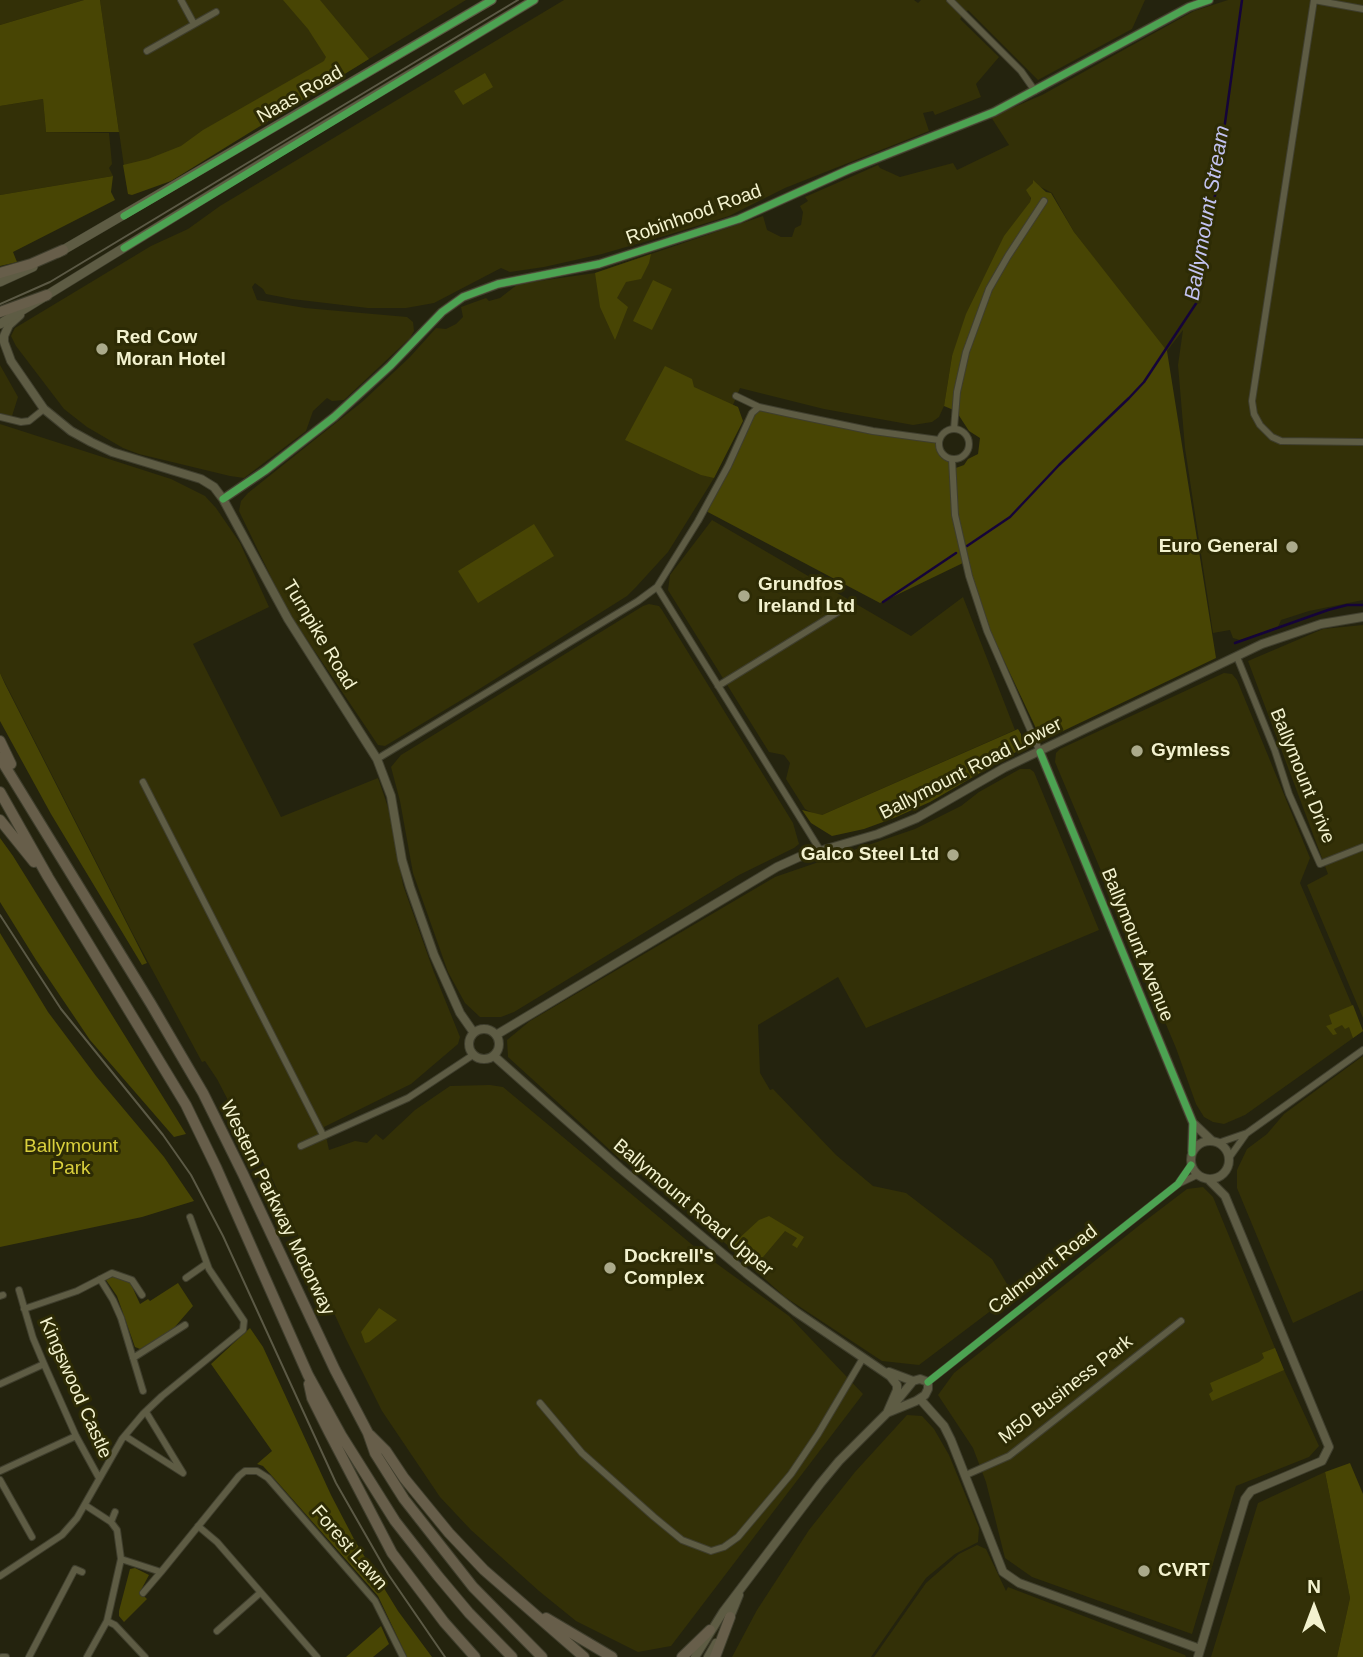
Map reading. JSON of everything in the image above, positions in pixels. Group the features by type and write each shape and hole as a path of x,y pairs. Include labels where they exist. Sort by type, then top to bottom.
{"highway":[{"path":"0,273 31,264 63,250"},
{"path":"0,312 47,295"},
{"path":"0,741 38,821"},
{"name":"Western Parkway Motorway","path":"0,758 203,1093 382,1464 433,1539 473,1587 542,1657"},
{"name":"Western Parkway Motorway","path":"0,792 47,877 186,1105 308,1375 341,1435 395,1521 461,1604 512,1657"},
{"path":"0,820 16,843 47,877"},
{"path":"308,1375 312,1398 391,1553 424,1604 468,1657"},
{"path":"368,1433 386,1451 404,1478 449,1533 484,1570 584,1657"},
{"path":"391,1553 475,1657"},
{"path":"525,1606 612,1657"},
{"path":"715,1657 730,1617"},
{"path":"682,1657 710,1630"}],"main road":[{"name":"Naas Road","path":"0,282 63,250 492,0"},
{"name":"Naas Road","path":"0,324 534,0"}],"street":[{"path":"181,0 194,24"},
{"path":"950,0 1021,71 1035,91"},
{"name":"Robinhood Road","path":"223,499 266,470 334,417 390,366 442,312 463,297 498,284 599,264 739,219 850,169 994,112 1189,7 1209,0"},
{"path":"1363,9 1314,0 1252,401 1254,414 1260,425 1272,437 1281,441 1363,442"},
{"path":"147,51 216,12"},
{"path":"954,429 957,393 967,352 989,289 1044,201"},
{"path":"11,362 4,336 9,325 28,306"},
{"name":"Turnpike Road","path":"0,351 11,362 44,409 71,431 112,452 201,479 214,487 223,499 288,619 377,759 391,796 402,860 434,956 460,1013 474,1032"},
{"path":"736,396 759,407 873,431 939,440"},
{"path":"377,759 657,587 698,522 728,466 751,413 759,407"},
{"path":"0,417 29,421 44,409"},
{"path":"954,429 966,435 968,446 963,455 952,458 943,454 939,440 945,432 954,429"},
{"path":"952,458 955,515 969,576 986,631 1040,752"},
{"path":"657,587 820,850"},
{"path":"718,686 851,604"},
{"name":"Ballymount Road Lower","path":"496,1035 777,867 820,850 878,834 917,818 1004,768 1262,645 1321,624 1363,617"},
{"name":"Ballymount Drive","path":"1237,657 1320,864 1363,847"},
{"name":"Ballymount Avenue","path":"1040,752 1193,1123 1192,1153"},
{"path":"143,782 323,1135"},
{"path":"488,1029 496,1035 499,1047 494,1056 483,1060 473,1055 468,1046 474,1032 488,1029"},
{"path":"1225,1196 1229,1158 1247,1133 1363,1050"},
{"path":"300,1146 408,1097 473,1055"},
{"name":"Ballymount Road Upper","path":"494,1056 620,1168 796,1312 883,1370 913,1381 918,1379 928,1382"},
{"name":"Ballymount Avenue","path":"1193,1123 1215,1142"},
{"path":"920,1399 944,1426 1003,1572 1018,1583 1199,1653 1245,1499 1251,1492 1322,1461 1329,1447 1225,1196 1208,1179 1198,1175 1191,1166 1192,1153 1200,1143 1215,1142 1247,1133"},
{"path":"1215,1142 1223,1147 1229,1158"},
{"name":"Calmount Road","path":"1178,1184 1191,1166"},
{"path":"1208,1179 1219,1177 1227,1169"},
{"name":"Calmount Road","path":"928,1382 1178,1184 1198,1175"},
{"path":"0,1576 62,1535 85,1505 125,1436 146,1412 245,1327 244,1321 206,1264 190,1217"},
{"path":"186,1278 206,1264"},
{"name":"Kingswood Castle","path":"24,1309 56,1300 112,1273 132,1280 142,1295"},
{"path":"100,1279 121,1318 143,1391"},
{"name":"Kingswood Castle","path":"19,1290 44,1364 76,1436 99,1478"},
{"name":"M50 Business Park","path":"966,1475 1009,1456 1181,1321"},
{"path":"133,1358 185,1325"},
{"path":"540,1403 582,1453 654,1517 681,1540 711,1551 724,1547 738,1537 791,1474 863,1357"},
{"path":"0,1384 44,1364"},
{"path":"883,1370 897,1385 895,1397 887,1413"},
{"path":"695,1657 710,1630 826,1476 887,1413 913,1381"},
{"path":"887,1413 920,1399 928,1392 928,1382"},
{"path":"125,1436 185,1475 146,1412"},
{"path":"0,1471 76,1436"},
{"name":"Forest Lawn","path":"198,1526 244,1471 257,1471 268,1478 375,1601 403,1657"},
{"path":"0,1480 32,1537"},
{"path":"85,1505 111,1522 117,1530 121,1559 107,1621 88,1657"},
{"path":"111,1522 114,1512"},
{"path":"143,1593 198,1526 217,1542 314,1654 306,1657"},
{"path":"121,1559 161,1572"},
{"path":"29,1657 75,1569 82,1572"},
{"path":"708,1657 743,1586"},
{"path":"217,1631 260,1593"},
{"path":"107,1621 115,1625 145,1657"}],"shaded area":[{"path":"0,0 84,0 0,25"},
{"path":"100,0 466,0 237,139 128,194"},
{"path":"564,0 914,0 918,3 921,0 1145,0 1132,29 1038,80 968,10 960,19 999,57 976,84 981,97 935,115 933,111 923,113 929,131 785,188 729,216 602,254 510,272 501,268 434,303 406,308 368,308 292,299 266,294 255,283 252,287 257,300 305,308 407,317 413,322 414,331 410,338 344,400 332,401 327,398 313,411 306,431 244,478 123,448 87,427 64,409 16,346 11,336 15,328 151,246 188,229 220,206"},
{"path":"1228,0 1363,0 1363,600 1309,611 1281,620 1278,627 1240,640 1233,638 1230,630 1213,633 1185,448 1178,365 1183,330 1167,351 1159,344 1074,232 1052,193 1033,183 1030,202 952,356 944,406 939,417 932,422 913,425 824,409 740,388 733,405 738,407 742,420 714,478 668,552 627,596 385,746 378,745 287,610 239,511 241,501 248,493 362,402 410,357 436,328 446,329 456,324 463,317 461,307 486,298 489,301 500,298 518,284 595,273 763,216 767,230 781,237 792,237 795,228 801,225 803,212 800,206 808,201 805,197 878,165 900,177 953,163 957,170 1009,145 991,117 1042,95 1194,11"},
{"path":"43,99 46,132 109,133 112,164 109,168 113,176 0,195 0,106"},
{"path":"0,365 18,397 12,416 0,413"},
{"path":"0,424 171,479 205,496 216,508 240,543 269,607 193,644 281,817 378,778 391,816 403,885 460,1037 458,1044 411,1084 324,1127 329,1150 355,1141 367,1143 376,1134 383,1140 415,1110 450,1086 503,1087 702,1253 789,1316 863,1394 671,1646 638,1652 576,1621 539,1591 471,1530 440,1497 382,1411 270,1174 217,1079 205,1061 202,1062 134,936 0,673"},
{"path":"712,520 911,636 963,597 1015,730 822,815 805,809 786,779 790,763 784,755 769,752 668,590 670,575"},
{"path":"649,604 659,606 662,610 793,823 799,844 739,875 514,1012 501,1017 480,1017 465,1003 448,972 413,873 391,767 401,755"},
{"path":"1363,625 1363,1018 1307,885 1328,874 1248,661 1323,629"},
{"path":"1224,673 1232,674 1237,680 1310,858 1300,883 1363,1031 1245,1115 1224,1124 1204,1117 1196,1104 1176,1048 1055,762 1056,753 1060,749"},
{"path":"1020,769 1034,772 1099,930 866,1028 838,977 758,1025 760,1073 770,1090 773,1089 836,1155 873,1186 906,1193 992,1259 1013,1294 919,1365 882,1361 785,1297 657,1182 625,1157 621,1160 508,1057 507,1040 530,1021 775,877 915,829 961,806 979,792"},
{"path":"1363,1056 1363,1290 1293,1323 1237,1188 1237,1170 1247,1149 1267,1134 1284,1114"},
{"path":"1203,1187 1213,1197 1284,1370 1319,1446 1309,1457 1236,1486 1192,1634 1032,1577 1005,1558 986,1482 973,1448 938,1395 954,1373 1141,1224 1187,1189"},
{"path":"907,1415 922,1416 934,1429 949,1455 979,1528 978,1542 955,1554 926,1578 871,1657 732,1657 757,1610 809,1530 855,1472"},
{"path":"1325,1472 1350,1598 1337,1657 1211,1657 1258,1503"},
{"path":"977,1545 986,1549 1006,1591 1008,1587 1186,1657 874,1657 926,1583 959,1554"}],"green space":[{"path":"84,0 100,0 119,132 46,132 43,99 0,106 0,25"},
{"path":"283,0 320,0 369,59 171,181 132,195 128,194 123,165 181,146 203,130 324,61 326,57 308,29"},
{"path":"485,73 493,87 463,105 454,91"},
{"path":"113,176 111,192 115,200 13,252 17,262 0,266 0,195"},
{"path":"1033,180 1046,192 1051,193 1074,232 1167,351 1216,658 1042,741 991,633 965,562 880,603 704,510 754,409 939,440 940,450 949,458 953,469 964,465 968,459 978,454 980,438 969,431 956,411 944,406 952,356 966,314 1004,236 1030,202 1031,198 1026,190"},
{"path":"651,254 641,279 626,282 617,298 628,307 615,340 600,307 595,273"},
{"path":"653,280 672,289 652,330 633,321"},
{"path":"665,366 692,379 694,387 738,407 743,421 714,478 701,475 625,440"},
{"path":"534,524 554,556 478,603 458,571"},
{"path":"0,673 147,963 142,965 51,814 0,721"},
{"path":"1018,729 1022,745 1016,752 930,802 894,818 864,829 832,836 811,823 802,810 822,815"},
{"path":"0,838 186,1134 174,1137 90,1040 36,960 0,902"},
{"name":"Ballymount Park","path":"0,933 48,1012 96,1076 164,1157 194,1201 142,1217 0,1247"},
{"path":"1353,1005 1363,1031 1353,1038 1349,1027 1345,1029 1342,1025 1334,1029 1337,1034 1333,1035 1326,1026 1332,1024 1329,1015"},
{"path":"769,1216 804,1237 797,1248 792,1245 797,1238 785,1231 763,1257 749,1262 734,1252 734,1243 759,1220"},
{"path":"114,1276 130,1282 140,1304 148,1299 150,1301 178,1283 193,1306 173,1329 140,1349 135,1347 117,1296 106,1280"},
{"path":"379,1308 397,1320 365,1343 361,1332"},
{"path":"250,1328 263,1347 355,1541 398,1611 432,1657 407,1657 378,1596 263,1466 257,1464 272,1451 211,1364"},
{"path":"1275,1348 1284,1370 1212,1401 1209,1394 1213,1391 1210,1383 1259,1362 1264,1358 1262,1353"},
{"path":"1350,1463 1363,1494 1363,1657 1337,1657 1350,1598 1325,1472"},
{"path":"135,1568 149,1575 140,1592 147,1599 124,1622 119,1611 130,1569"},
{"path":"381,1626 389,1644 373,1657 346,1657"}],"waterway":[{"name":"Ballymount Stream","path":"967,546 1010,517 1059,465 1129,398 1144,382 1197,302 1203,282 1242,0"},
{"name":"Ballymount Stream","path":"883,602 956,553"},
{"path":"1235,643 1328,610 1347,605 1363,605"}],"tram line":[{"path":"0,304 50,282 518,0"},
{"path":"0,915 61,1009 163,1135 191,1175 223,1236 336,1483 388,1574 445,1657"}],"cycle path":[{"path":"124,216 492,0"},
{"path":"124,248 534,0"},
{"path":"223,499 266,470 334,417 390,366 442,312 463,297 498,284 599,264 739,219 850,169 994,112 1189,7 1209,0"},
{"path":"1040,752 1193,1123 1192,1153"},
{"path":"928,1382 1178,1184 1191,1165"}],"place":[{"name":"Red Cow Moran Hotel","path":"102,349"},
{"name":"Euro General","path":"1292,547"},
{"name":"Grundfos Ireland Ltd","path":"744,596"},
{"name":"Gymless","path":"1137,751"},
{"name":"Galco Steel Ltd","path":"953,855"},
{"name":"Dockrell's Complex","path":"610,1268"},
{"name":"CVRT","path":"1144,1571"}]}
